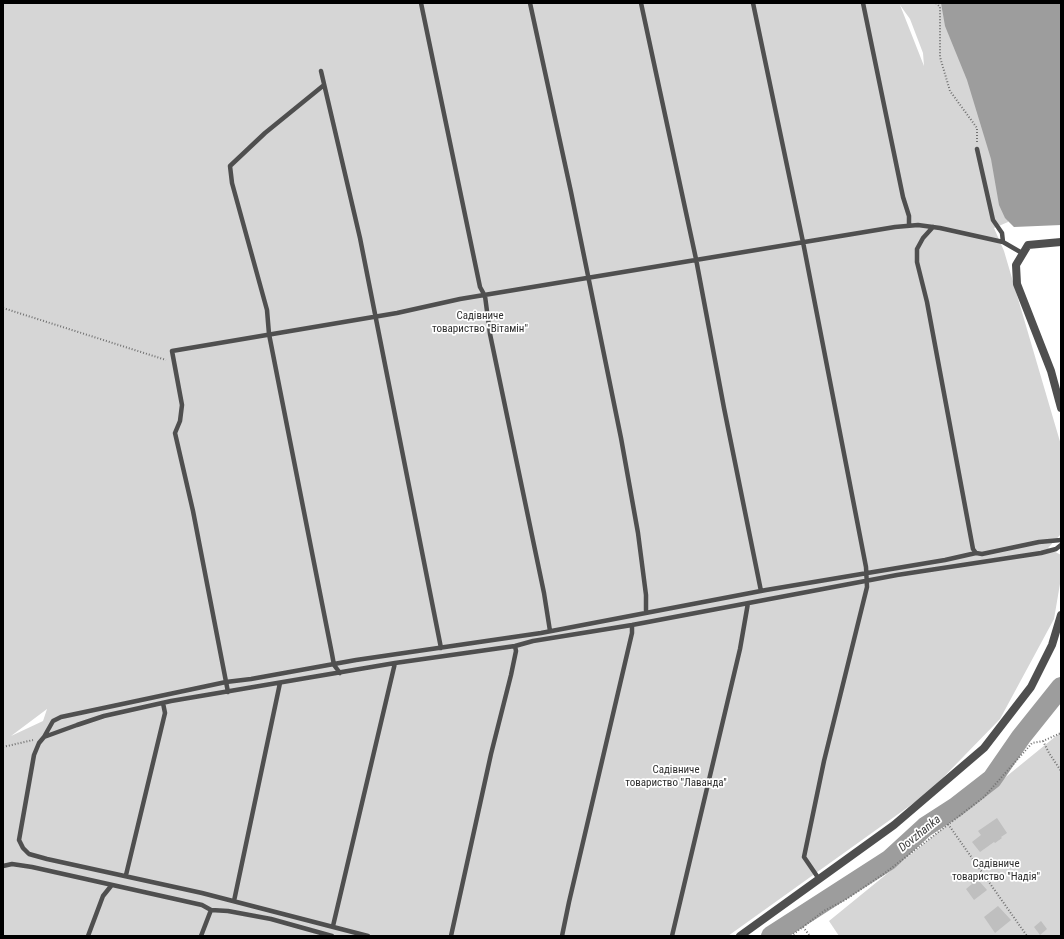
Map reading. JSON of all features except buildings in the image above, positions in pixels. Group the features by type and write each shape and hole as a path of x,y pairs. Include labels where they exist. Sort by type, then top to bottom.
{"street":[{"path":"1061,242 1028,245 1016,265 1017,284 1051,371 1061,408"},
{"path":"740,936 894,825 984,748 1031,688 1052,644 1061,615"}],"lane":[{"path":"421,3 480,287 485,296 490,334 544,593 550,631"},
{"path":"530,3 622,438 638,533 646,595 646,613"},
{"path":"641,3 696,260 761,591"},
{"path":"753,3 804,242 860,532 866,572 867,587 824,761 804,857 819,879"},
{"path":"863,3 909,216 909,225"},
{"path":"321,71 358,231 441,648"},
{"path":"324,85 265,133 230,166 232,184 267,310 269,334 334,665 340,673"},
{"path":"977,149 993,220 1002,233 1003,242"},
{"path":"228,692 193,511 175,433 180,421 182,405 172,351 589,278 909,225 933,227 1003,242 1022,253"},
{"path":"933,227 923,238 917,249 917,262 927,302 973,548 976,553"},
{"path":"368,936 126,875 29,854 23,848 19,840 34,755 53,721 61,717 226,682 251,680 334,665 550,631 866,572 945,560 976,553 982,554 1039,542 1061,540"},
{"path":"44,737 104,716 164,703 395,663 515,646 533,641 632,625 827,587 1041,553 1056,549 1061,545"},
{"path":"672,936 740,649 748,603"},
{"path":"562,936 568,902 632,633 632,625"},
{"path":"451,936 491,754 511,675 515,646"},
{"path":"333,926 395,663"},
{"path":"234,902 280,683"},
{"path":"126,875 165,713 164,703"},
{"path":"3,866 12,864 32,867 111,886 202,905 211,910 228,911 271,919 322,935 332,936"},
{"path":"88,936 103,896 111,886"},
{"path":"201,936 211,910"}],"path":[{"path":"936,3 940,7 940,57 950,91 977,128 977,149"},
{"path":"3,308 175,362"},
{"path":"791,936 802,926 824,911 845,900 885,873 984,797 1032,743 1043,741 1061,733"},
{"path":"3,746 44,737"},
{"path":"1043,741 1048,753 1061,771"},
{"path":"948,824 1028,936"},
{"path":"802,926 810,936"}],"green space":[{"path":"3,3 950,3 1011,216 1008,222 994,228 1004,251 1061,445 1061,534 1048,548 1061,555 1061,578 1054,619 1000,719 929,792 728,936 3,936","holes":["900,5 910,19 923,53 924,66","47,709 43,721 11,736"]},
{"name":"Садівниче товариство \"Надія\"","path":"1061,732 1061,936 839,936 829,921"}],"shaded area":[{"path":"941,3 1061,3 1061,225 1014,227 1005,218 999,205 991,159 967,80 945,26"}],"waterway":[{"name":"Dovzhanka","path":"771,936 889,860 925,827 956,807 992,779 1021,737 1061,687"}],"park label":[{"name":"Садівниче товариство \"Вітамін\"","path":"480,322"},
{"name":"Садівниче товариство \"Лаванда\"","path":"676,776"}]}
